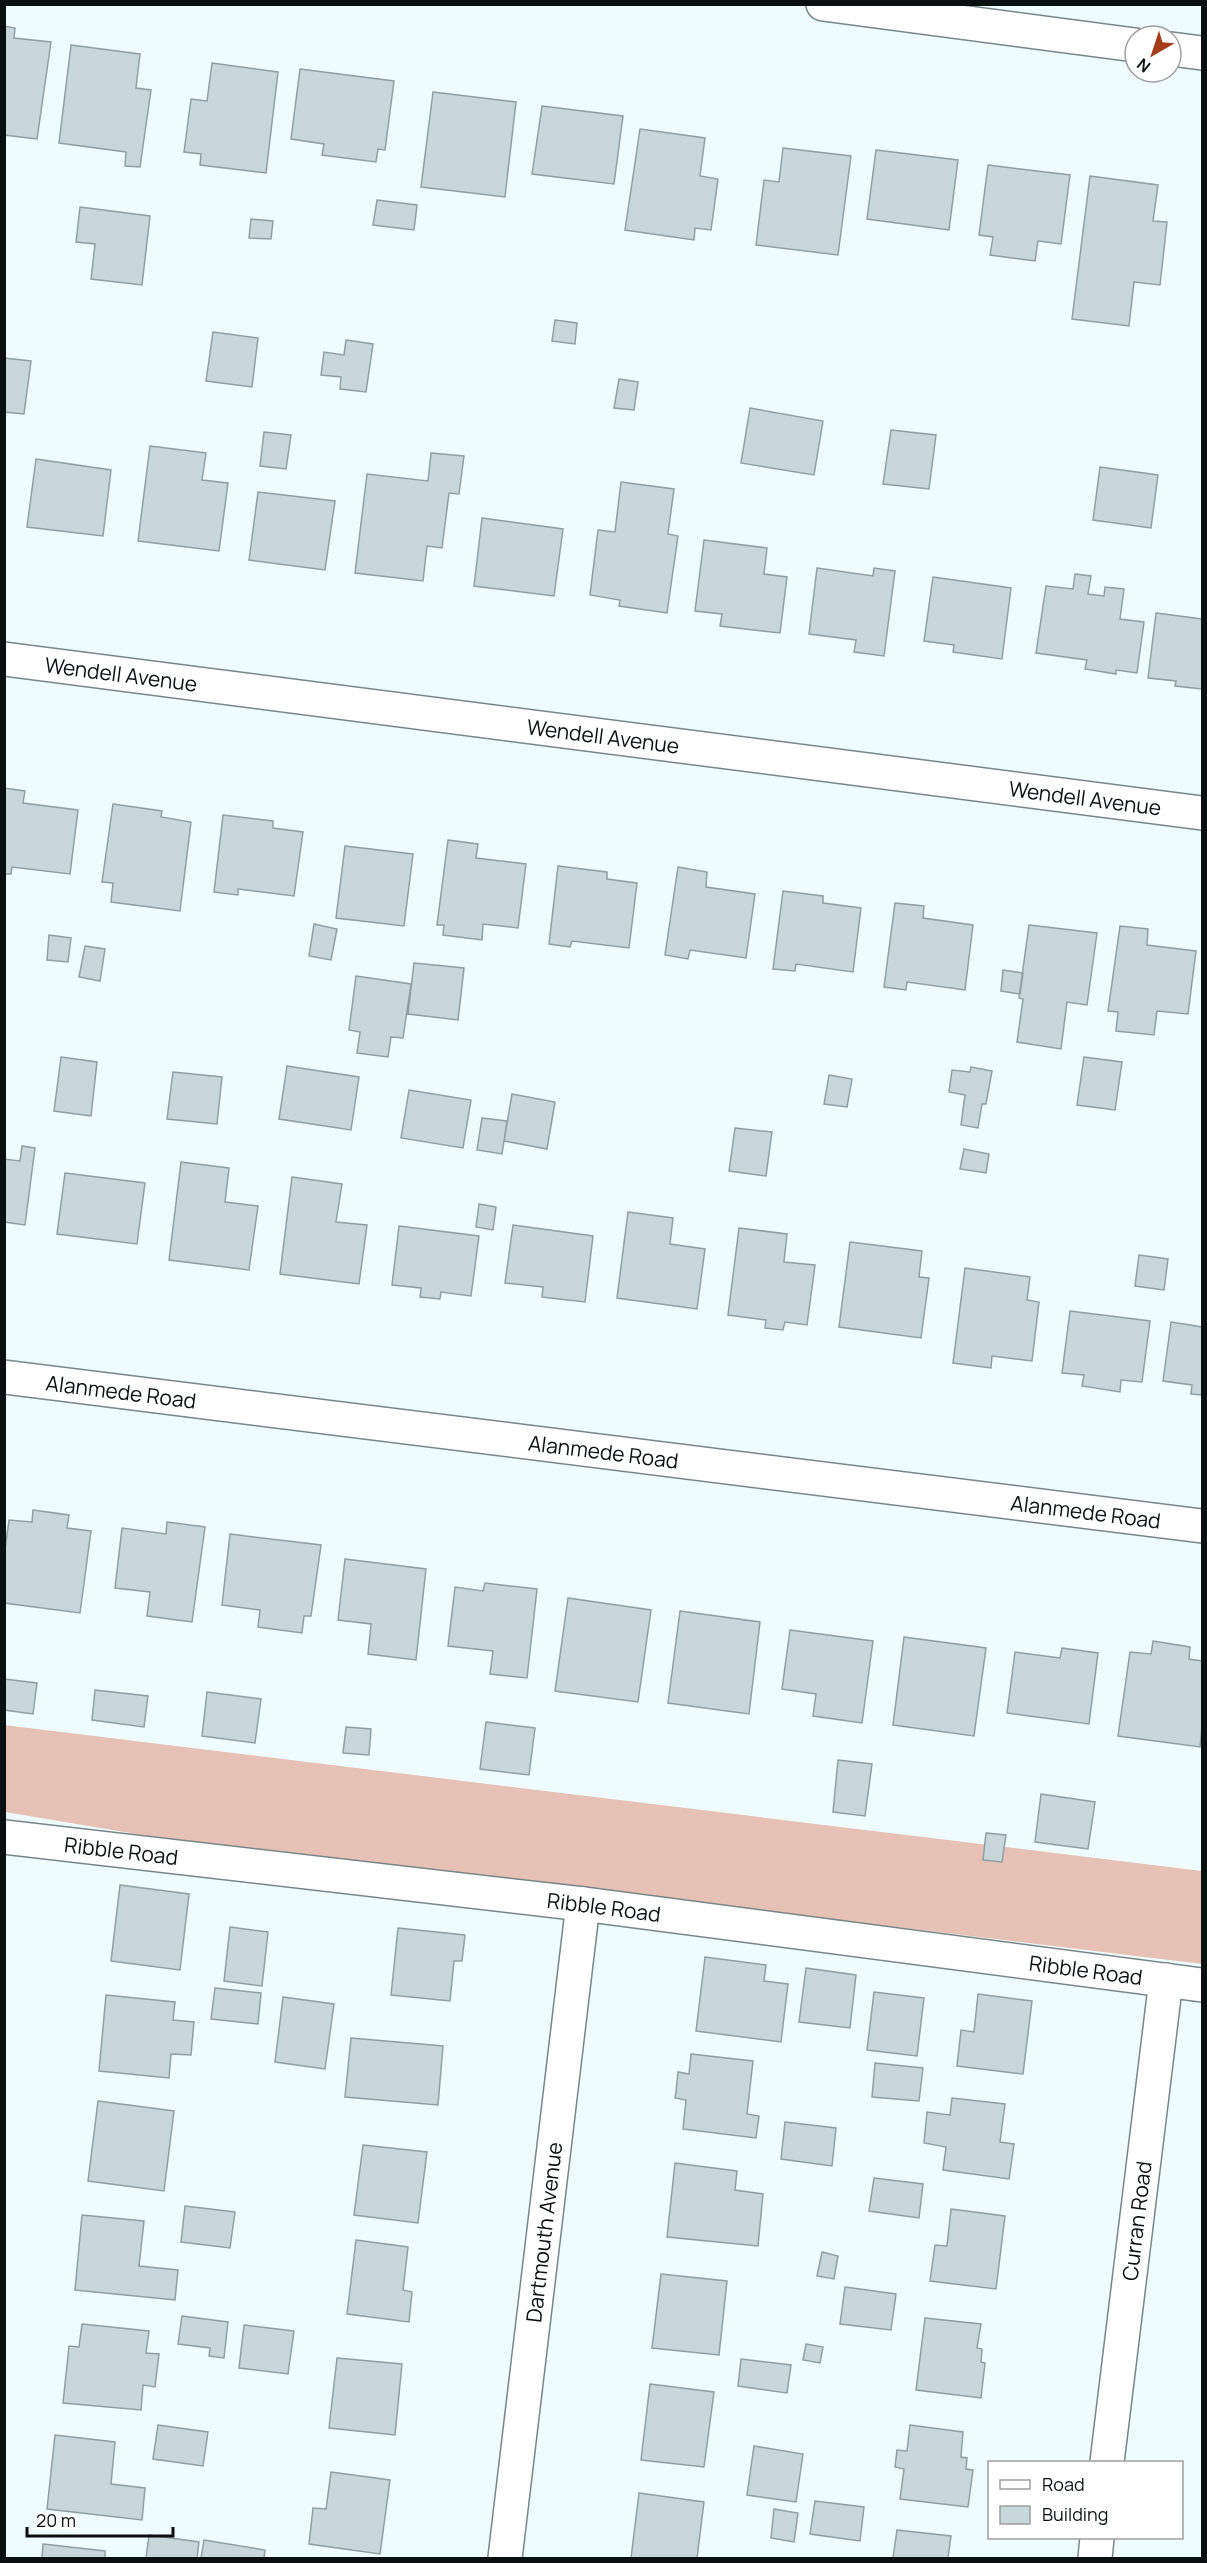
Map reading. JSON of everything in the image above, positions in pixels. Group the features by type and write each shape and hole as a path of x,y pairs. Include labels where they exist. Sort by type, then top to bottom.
{"street":[{"path":"823,4 1123,43"},
{"path":"1183,50 1203,53"},
{"name":"Wendell Avenue","path":"4,659 1203,813"},
{"name":"Alanmede Road","path":"4,1377 1203,1527"},
{"name":"Ribble Road","path":"4,1837 583,1905 1203,1985"},
{"name":"Dartmouth Avenue","path":"505,2559 583,1905"},
{"name":"Curran Road","path":"1107,2461 1167,1980"},
{"path":"1095,2559 1097,2539"}],"shaded area":[{"path":"4,1725 1202,1871 1202,1964 154,1837 5,1812"}],"building":[{"path":"4,26 15,28 14,38 51,42 37,139 4,135"},
{"path":"71,45 140,54 136,88 151,90 140,167 125,166 126,152 59,143"},
{"path":"212,63 278,72 266,173 200,165 201,154 184,152 191,99 207,101"},
{"path":"300,69 394,81 385,150 378,149 376,162 322,155 324,144 291,139"},
{"path":"433,92 516,102 505,197 421,187"},
{"path":"542,106 623,116 614,184 532,174"},
{"path":"640,129 705,138 700,176 718,179 711,230 695,228 694,240 625,230"},
{"path":"783,148 851,156 838,255 756,245 764,180 779,182"},
{"path":"876,150 958,160 949,230 867,219"},
{"path":"988,165 1070,175 1061,244 1038,241 1035,261 990,255 993,237 979,235"},
{"path":"1090,176 1158,185 1153,221 1167,222 1160,285 1134,282 1129,326 1072,319"},
{"path":"377,200 417,205 414,230 373,225"},
{"path":"80,207 150,216 142,285 91,279 95,244 76,242"},
{"path":"251,219 273,221 271,239 249,238"},
{"path":"555,320 577,323 575,344 552,341"},
{"path":"213,332 258,338 252,387 206,381"},
{"path":"346,340 373,344 366,392 340,389 341,377 321,375 324,352 344,355"},
{"path":"4,358 31,361 24,414 4,412"},
{"path":"619,379 638,382 634,410 614,408"},
{"path":"750,408 823,421 814,475 741,463"},
{"path":"891,430 936,435 929,489 883,484"},
{"path":"264,432 291,435 286,469 260,466"},
{"path":"150,446 206,453 202,480 228,483 219,551 138,541"},
{"path":"431,453 464,456 459,494 449,493 442,548 427,546 423,581 355,573 367,474 428,481"},
{"path":"36,459 111,470 103,536 27,527"},
{"path":"1100,467 1158,475 1151,528 1093,520"},
{"path":"621,482 674,489 668,534 678,536 667,613 619,606 620,600 590,595 598,530 615,532"},
{"path":"258,492 335,501 325,570 249,560"},
{"path":"482,518 563,529 554,596 474,586"},
{"path":"704,540 767,548 764,574 787,577 780,633 720,626 722,614 695,611"},
{"path":"817,568 873,576 874,568 895,571 884,656 854,652 856,640 809,634"},
{"path":"1075,574 1091,576 1088,594 1104,596 1105,587 1124,589 1120,619 1144,622 1137,673 1116,670 1116,674 1085,669 1087,660 1036,653 1046,586 1073,589"},
{"path":"933,577 1011,588 1002,659 953,652 954,645 924,641"},
{"path":"1156,613 1202,619 1202,689 1175,686 1176,681 1148,678"},
{"path":"4,788 25,791 23,803 78,810 70,874 12,867 11,874 4,874"},
{"path":"113,804 162,811 161,817 191,822 180,911 111,902 113,883 102,882"},
{"path":"223,815 273,821 273,828 303,832 294,896 238,889 238,895 214,892"},
{"path":"448,840 478,844 476,858 526,864 518,928 483,924 482,940 443,935 444,925 437,925"},
{"path":"345,846 413,854 404,926 336,918"},
{"path":"558,866 607,872 607,879 637,883 629,948 572,941 570,947 549,944"},
{"path":"678,867 707,872 706,887 755,894 746,958 690,950 688,959 665,955"},
{"path":"783,891 823,896 823,903 861,908 853,972 796,964 795,971 773,969"},
{"path":"895,903 924,906 923,918 973,925 965,990 907,982 906,990 884,987"},
{"path":"314,924 337,929 331,960 309,956"},
{"path":"1029,925 1097,933 1087,1005 1067,1002 1061,1049 1017,1042 1023,999 1019,998"},
{"path":"1120,926 1148,929 1147,945 1196,951 1188,1014 1157,1011 1154,1035 1116,1031 1118,1012 1108,1011"},
{"path":"49,935 71,938 68,962 47,960"},
{"path":"85,946 105,949 100,981 79,977"},
{"path":"414,963 464,968 458,1020 408,1014"},
{"path":"1003,970 1023,973 1020,994 1001,991"},
{"path":"356,976 411,984 403,1038 391,1037 388,1057 357,1053 360,1032 349,1030"},
{"path":"61,1057 97,1062 91,1116 54,1111"},
{"path":"1084,1057 1122,1062 1115,1110 1077,1105"},
{"path":"287,1066 359,1077 351,1130 279,1119"},
{"path":"971,1067 992,1071 986,1104 982,1104 978,1128 961,1125 965,1095 949,1092 952,1070 970,1072"},
{"path":"173,1072 222,1077 217,1124 167,1119"},
{"path":"829,1075 852,1079 847,1107 824,1104"},
{"path":"409,1090 471,1100 463,1148 401,1138"},
{"path":"512,1094 555,1102 547,1149 504,1141"},
{"path":"482,1118 507,1121 502,1154 477,1150"},
{"path":"735,1128 772,1132 766,1176 729,1171"},
{"path":"22,1146 35,1148 25,1225 4,1222 4,1159 20,1161"},
{"path":"964,1149 989,1154 986,1173 960,1169"},
{"path":"181,1162 229,1168 225,1202 258,1206 249,1270 169,1260"},
{"path":"65,1173 145,1183 137,1244 57,1234"},
{"path":"292,1177 342,1184 336,1222 367,1225 359,1284 280,1274"},
{"path":"479,1204 496,1207 493,1230 476,1227"},
{"path":"628,1212 673,1218 670,1244 705,1249 697,1309 617,1298"},
{"path":"513,1225 593,1236 585,1302 542,1297 543,1287 505,1283"},
{"path":"399,1226 479,1236 471,1296 441,1292 440,1299 420,1297 421,1288 392,1285"},
{"path":"739,1228 787,1234 784,1262 815,1265 807,1325 785,1322 783,1330 765,1328 766,1320 728,1315"},
{"path":"850,1242 922,1251 919,1277 929,1278 921,1338 839,1327"},
{"path":"1139,1255 1168,1259 1164,1290 1135,1286"},
{"path":"965,1268 1030,1277 1027,1300 1039,1302 1032,1361 992,1356 991,1368 953,1363"},
{"path":"1070,1311 1150,1321 1142,1382 1121,1380 1120,1392 1082,1386 1084,1375 1062,1373"},
{"path":"1171,1322 1202,1327 1202,1395 1191,1394 1192,1385 1163,1381"},
{"path":"33,1510 69,1515 67,1528 91,1531 80,1613 4,1603 4,1557 9,1520 32,1522"},
{"path":"167,1522 205,1527 192,1622 147,1616 150,1592 115,1588 122,1528 166,1534"},
{"path":"230,1534 321,1545 311,1616 304,1616 302,1633 258,1627 260,1610 222,1605"},
{"path":"345,1559 426,1569 416,1660 368,1654 371,1624 338,1620"},
{"path":"485,1583 537,1589 527,1678 490,1674 493,1651 448,1646 455,1587 483,1591"},
{"path":"568,1598 651,1610 638,1702 555,1691"},
{"path":"680,1611 760,1622 749,1714 668,1703"},
{"path":"790,1630 873,1641 862,1723 813,1716 816,1694 782,1689"},
{"path":"904,1637 986,1648 974,1736 893,1725"},
{"path":"1153,1641 1190,1647 1189,1659 1202,1661 1200,1747 1118,1736 1130,1652 1151,1654"},
{"path":"1062,1648 1098,1653 1089,1724 1007,1713 1015,1652 1060,1658"},
{"path":"4,1679 37,1683 33,1714 4,1710"},
{"path":"95,1690 148,1696 144,1727 92,1720"},
{"path":"207,1692 261,1699 255,1743 202,1736"},
{"path":"486,1722 535,1728 529,1775 480,1769"},
{"path":"346,1727 371,1729 369,1755 343,1753"},
{"path":"838,1760 872,1764 865,1816 833,1812"},
{"path":"1041,1794 1095,1802 1088,1849 1035,1842"},
{"path":"986,1833 1006,1835 1002,1862 983,1860"},
{"path":"120,1885 189,1894 180,1970 111,1961"},
{"path":"230,1927 268,1932 262,1986 224,1981"},
{"path":"398,1928 465,1935 462,1961 454,1961 450,2001 391,1995"},
{"path":"705,1957 766,1965 764,1981 788,1984 781,2042 696,2031"},
{"path":"806,1968 856,1975 850,2028 799,2022"},
{"path":"215,1988 261,1993 258,2024 211,2019"},
{"path":"874,1992 924,1998 917,2056 867,2050"},
{"path":"978,1994 1032,2001 1023,2074 957,2066 961,2030 974,2032"},
{"path":"106,1995 175,2002 173,2020 194,2022 191,2055 171,2054 169,2078 99,2071"},
{"path":"283,1997 334,2004 325,2069 275,2062"},
{"path":"351,2038 443,2046 438,2105 345,2097"},
{"path":"691,2054 753,2061 747,2114 759,2116 756,2138 683,2129 686,2100 675,2098 678,2072 689,2074"},
{"path":"875,2063 923,2068 919,2101 872,2097"},
{"path":"952,2098 1005,2104 1000,2142 1014,2144 1009,2179 943,2170 946,2147 924,2143 927,2112 950,2115"},
{"path":"98,2101 174,2111 164,2191 88,2181"},
{"path":"785,2122 836,2128 832,2166 781,2159"},
{"path":"363,2145 427,2152 418,2223 354,2215"},
{"path":"675,2163 737,2171 735,2190 763,2194 758,2246 667,2237"},
{"path":"874,2178 923,2184 919,2218 869,2211"},
{"path":"185,2206 235,2212 230,2248 181,2242"},
{"path":"951,2209 1005,2216 996,2289 930,2281 935,2245 947,2246"},
{"path":"82,2215 144,2221 139,2266 178,2270 175,2300 75,2290"},
{"path":"356,2240 408,2247 403,2290 412,2292 409,2322 347,2314"},
{"path":"822,2252 838,2256 834,2279 817,2276"},
{"path":"661,2274 727,2281 719,2355 652,2348"},
{"path":"845,2287 896,2294 891,2330 840,2324"},
{"path":"182,2316 228,2322 224,2358 209,2356 210,2348 178,2344"},
{"path":"925,2318 981,2324 977,2348 982,2349 981,2362 985,2363 981,2398 916,2390"},
{"path":"82,2324 149,2331 146,2353 159,2354 155,2387 143,2385 141,2410 63,2403 69,2346 79,2347"},
{"path":"244,2325 294,2331 288,2374 239,2368"},
{"path":"806,2344 823,2347 820,2363 803,2360"},
{"path":"337,2358 402,2364 395,2435 329,2428"},
{"path":"741,2359 791,2365 787,2393 738,2386"},
{"path":"650,2384 714,2392 704,2467 641,2460"},
{"path":"158,2425 208,2432 203,2466 153,2459"},
{"path":"910,2425 963,2432 961,2457 967,2458 966,2469 973,2470 968,2507 900,2499 904,2469 895,2467 897,2450 907,2451"},
{"path":"55,2435 115,2442 111,2484 145,2488 142,2520 47,2509"},
{"path":"754,2446 803,2454 796,2502 747,2495"},
{"path":"331,2472 390,2480 380,2554 309,2544 313,2508 326,2509"},
{"path":"639,2493 704,2502 697,2558 631,2558"},
{"path":"815,2501 864,2507 860,2541 810,2534"},
{"path":"774,2509 798,2513 794,2542 771,2538"},
{"path":"897,2530 951,2536 948,2558 893,2558"},
{"path":"149,2535 199,2542 197,2558 146,2558"},
{"path":"204,2540 265,2550 264,2558 201,2558"},
{"path":"43,2544 105,2551 105,2558 42,2558"}]}
